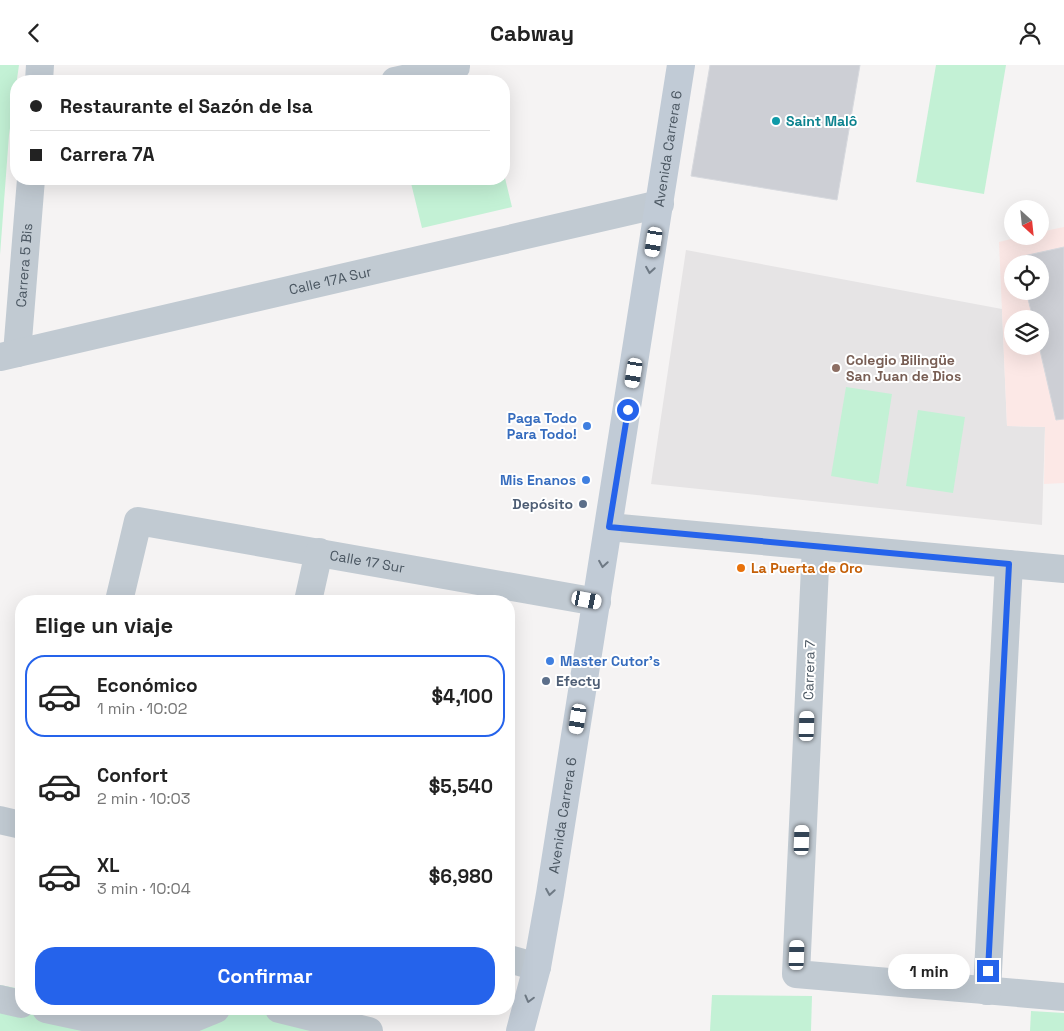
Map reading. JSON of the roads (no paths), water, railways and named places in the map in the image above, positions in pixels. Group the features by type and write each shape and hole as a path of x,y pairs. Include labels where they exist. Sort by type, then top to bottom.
{"main road":[{"name":"Avenida Carrera 6","path":"520,1031 537,967 609,527 681,65"}],"street":[{"path":"419,75 456,66"},
{"name":"Carrera 5 Bis","path":"9,355 30,185"},
{"name":"Calle 17A Sur","path":"9,355 660,204"},
{"name":"Calle 17 Sur","path":"120,595 138,521 597,601"},
{"path":"609,527 1064,569"},
{"name":"Carrera 7","path":"816,546 796,974 987,991"},
{"path":"309,595 319,552"},
{"path":"1009,564 987,991 1064,997"},
{"path":"0,819 15,823"},
{"path":"515,961 537,967"},
{"path":"0,999 15,1003"},
{"path":"74,1015 125,1026 170,1028 201,1015"},
{"path":"304,1015 369,1031"}],"place":[{"name":"Saint Malô","path":"776,121"},
{"name":"Colegio Bilingüe San Juan de Dios","path":"836,368"},
{"name":"Paga Todo Para Todo!","path":"587,426"},
{"name":"Mis Enanos","path":"586,480"},
{"name":"Depósito","path":"583,504"},
{"name":"La Puerta de Oro","path":"741,568"},
{"name":"Master Cutor's","path":"550,661"},
{"name":"Efecty","path":"546,681"}]}
